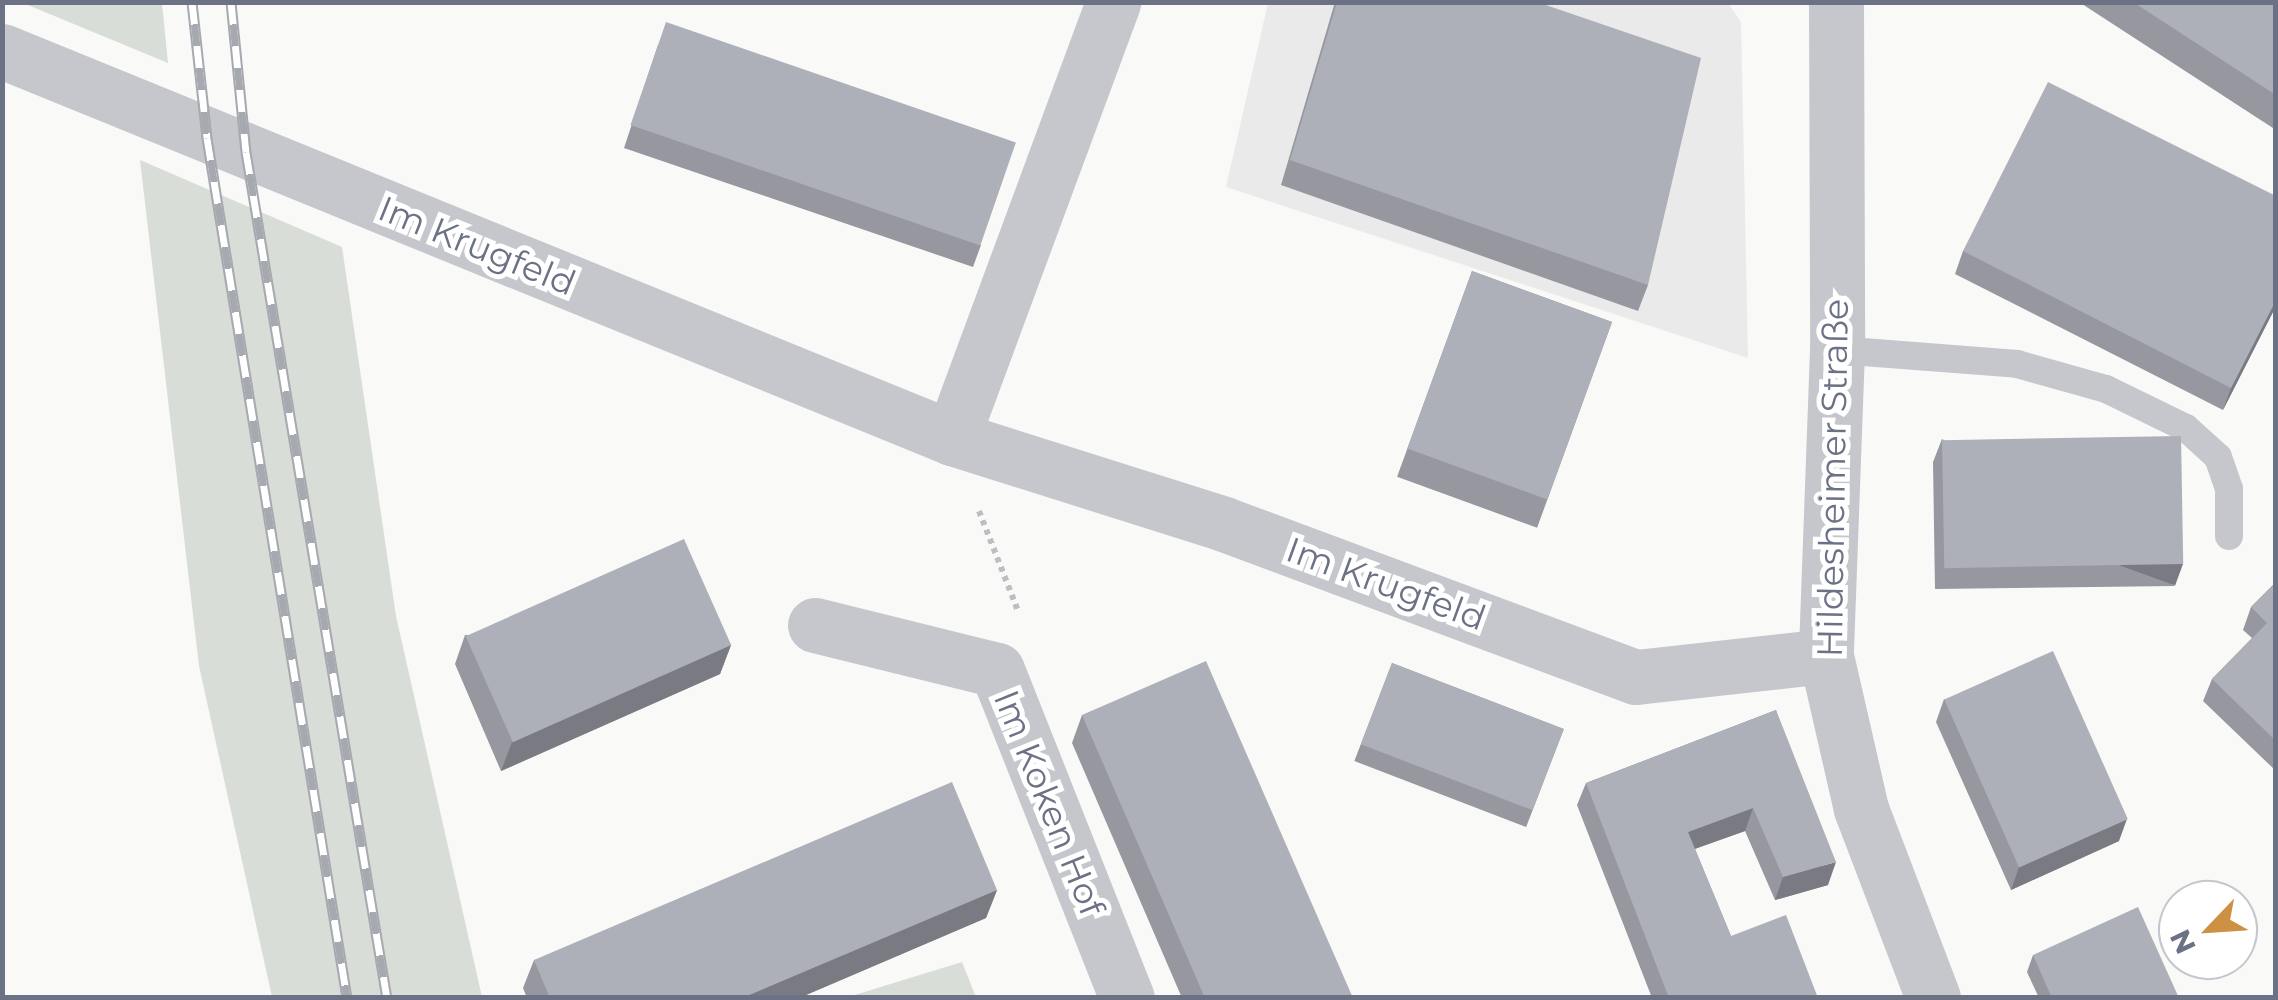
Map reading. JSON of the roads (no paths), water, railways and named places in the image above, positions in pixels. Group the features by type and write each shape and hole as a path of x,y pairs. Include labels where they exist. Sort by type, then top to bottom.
{"street":[{"path":"952,438 1112,2"},
{"name":"Hildesheimer Straße","path":"1836,2 1837,350 1826,656 1861,809 1932,998"},
{"name":"Im Krugfeld","path":"2,51 952,438 1224,524 1636,677 1826,656"},
{"name":"Im Koken Hof","path":"815,624 997,670 1127,998"}],"lane":[{"path":"1837,350 2016,364 2106,389 2186,428 2218,456 2229,489 2229,536"}],"railway":[{"path":"192,2 207,138 347,998"},
{"path":"231,2 246,152 387,998"}]}
